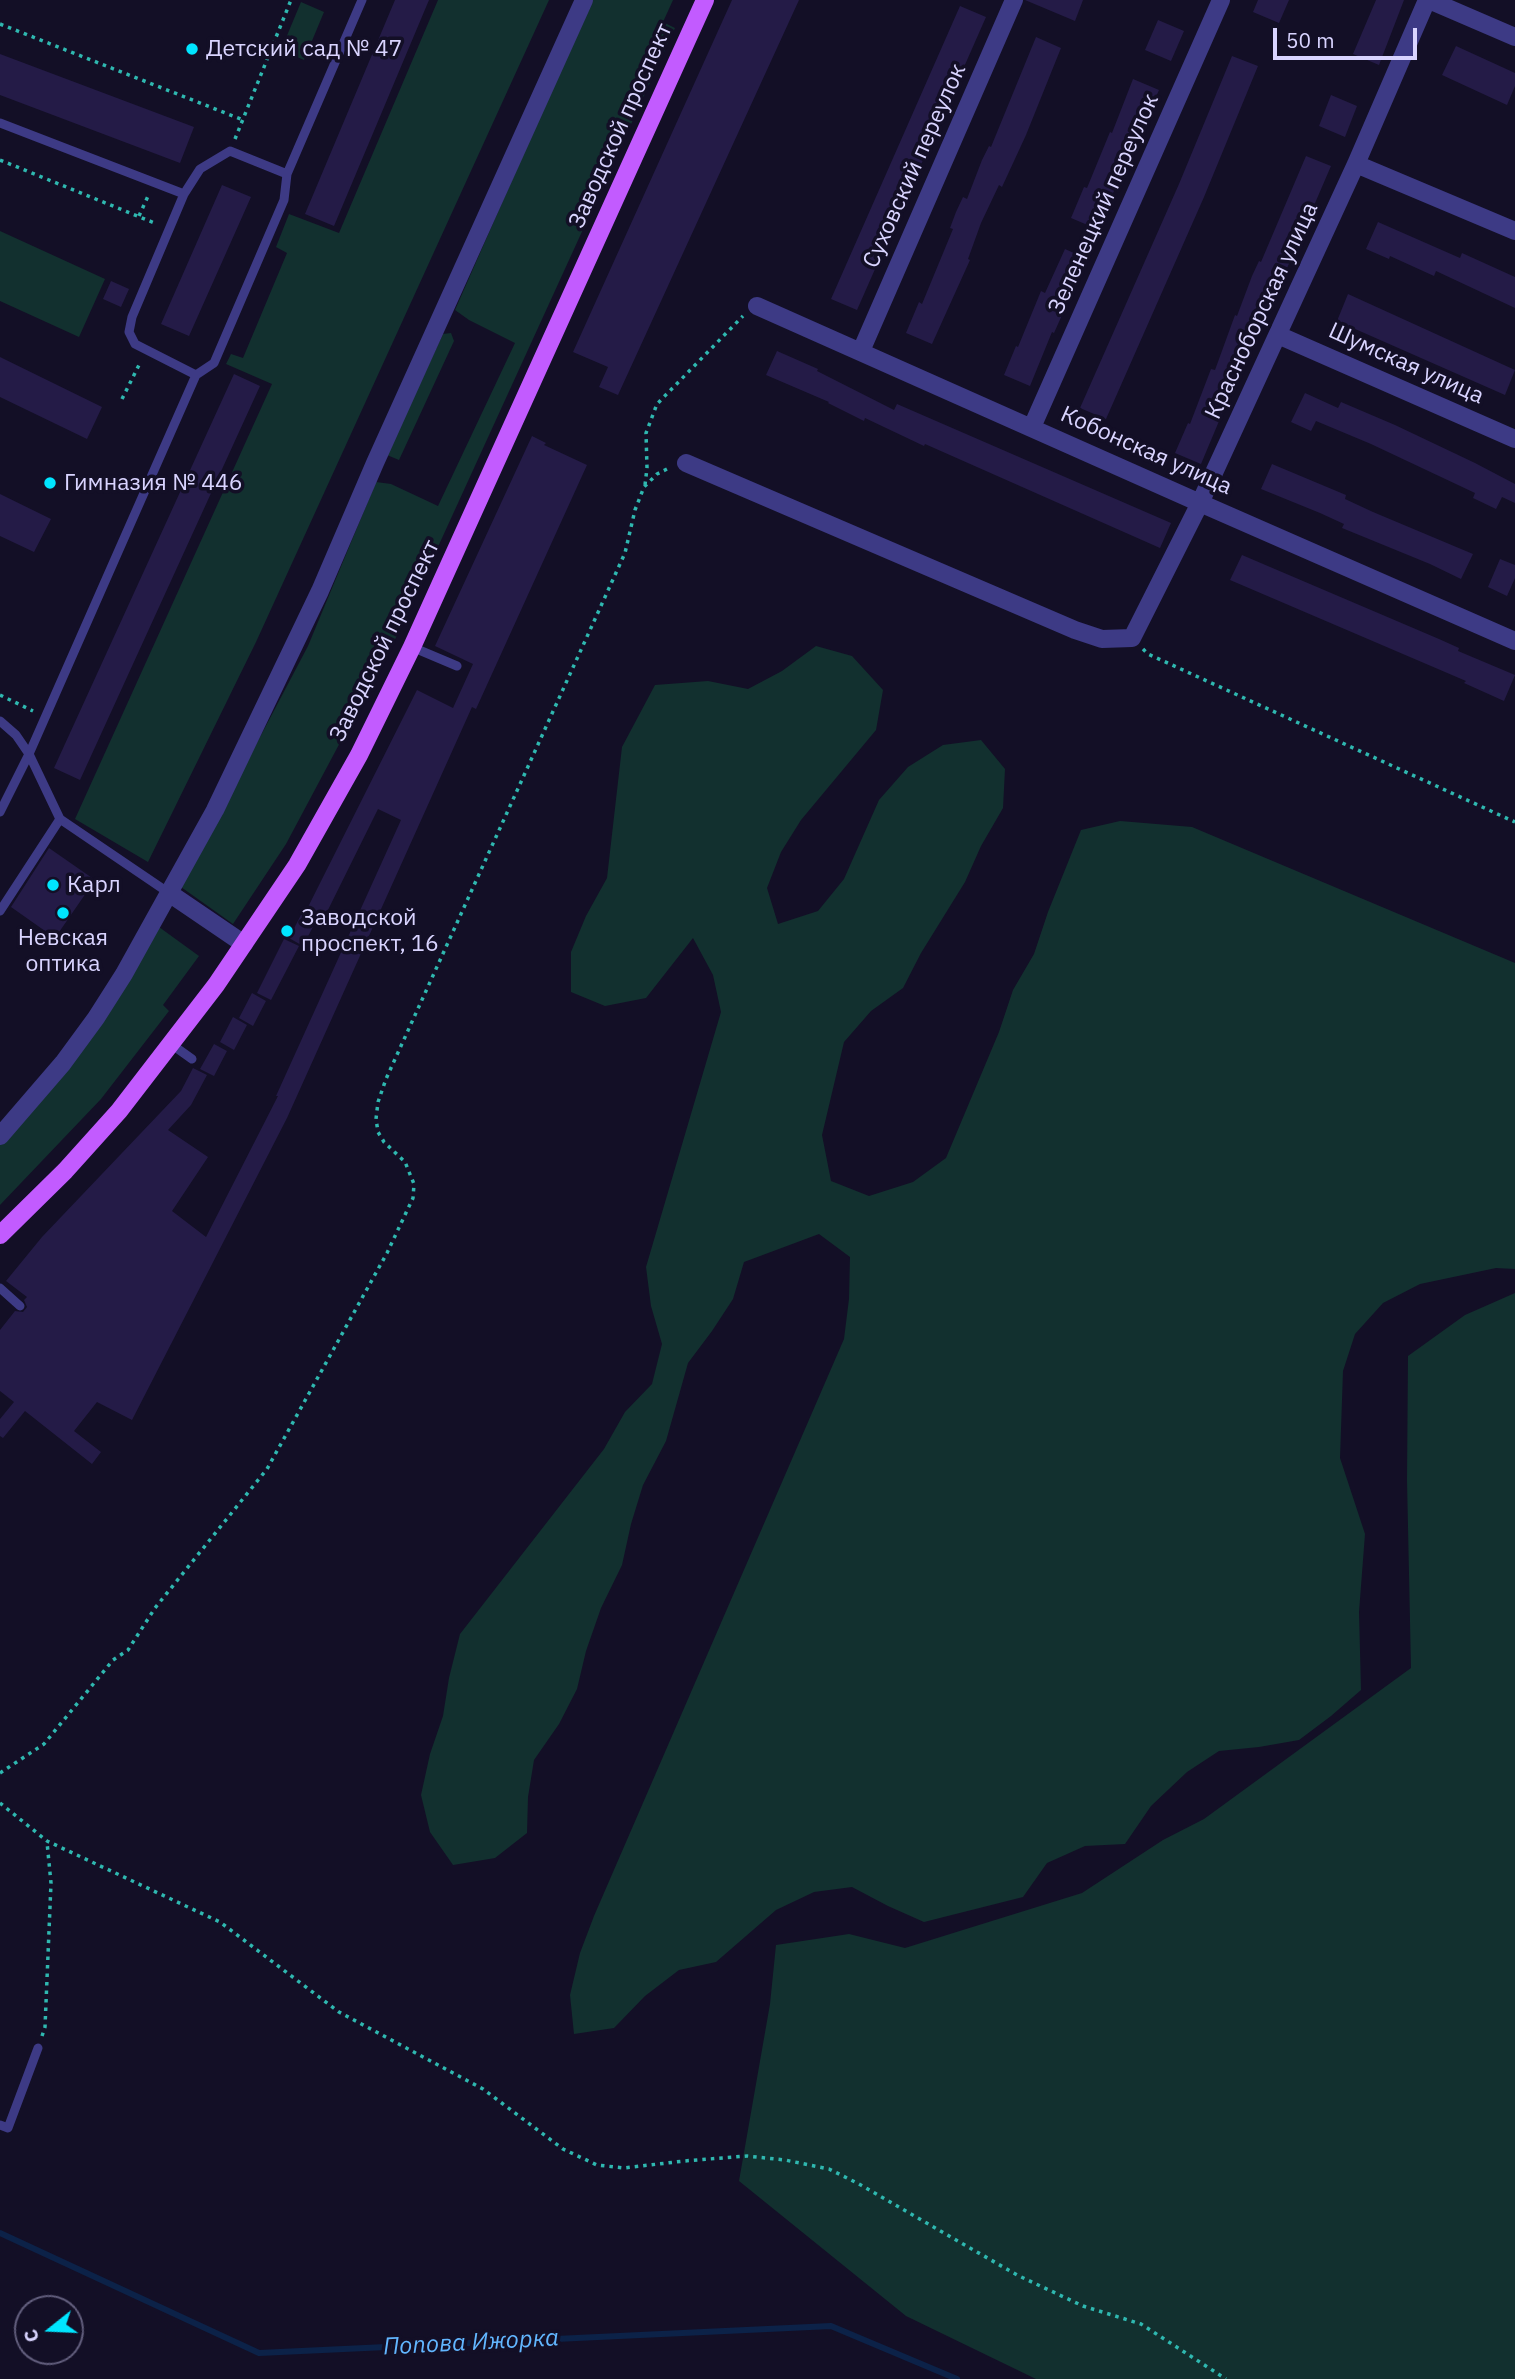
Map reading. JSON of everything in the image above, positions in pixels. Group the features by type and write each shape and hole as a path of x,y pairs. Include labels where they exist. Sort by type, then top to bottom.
{"main road":[{"name":"Заводской проспект","path":"0,1235 87,1148 127,1101 244,944 298,865 359,755 412,647 705,0"}],"street":[{"path":"0,1136 63,1063 96,1018 124,974 215,810 320,591 584,0"},
{"name":"Суховский переулок","path":"861,351 1014,0"},
{"name":"Зеленецкий переулок","path":"1032,427 1221,0"},
{"path":"1428,0 1515,37"},
{"name":"Красноборская улица","path":"1132,638 1200,503 1278,335 1428,0"},
{"path":"1356,164 1515,231"},
{"name":"Кобонская улица","path":"757,306 1515,640"},
{"name":"Шумская улица","path":"1278,335 1515,439"},
{"path":"686,463 1075,630 1102,639 1132,638"},
{"path":"169,893 244,944"}],"lane":[{"path":"0,811 29,754 196,375 214,363 285,200 287,174 362,0"},
{"path":"0,123 184,194"},
{"path":"196,375 135,345 129,332 184,194 200,169 230,150 287,174"},
{"path":"412,647 457,666"},
{"path":"0,721 16,735 29,754 60,820 169,893"},
{"path":"0,911 60,820"},
{"path":"171,1044 192,1059"},
{"path":"0,1288 20,1306"},
{"path":"0,2125 8,2128 38,2048"}],"path":[{"path":"230,150 290,0"},
{"path":"0,24 243,120"},
{"path":"2,162 169,229"},
{"path":"139,216 154,183"},
{"path":"0,1773 44,1744 113,1660 128,1650 155,1608 267,1469 387,1253 413,1198 414,1184 405,1162 384,1142 378,1132 378,1102 386,1079 625,553 635,510 644,487 647,468 646,433 657,404 743,316 757,306"},
{"path":"122,399 146,350"},
{"path":"644,487 657,474 686,463"},
{"path":"1132,638 1148,654 1515,822"},
{"path":"0,695 45,717"},
{"path":"0,1803 47,1841 220,1922 339,2012 482,2089 563,2148 597,2165 624,2168 747,2156 829,2168 1017,2274 1083,2306 1141,2324 1226,2379"},
{"path":"38,2048 45,2027 51,1883 47,1841"}],"green space":[{"path":"438,0 549,0 256,642 148,862 75,819 272,384 226,364 231,354 243,358 287,253 276,247 289,214 339,233"},
{"path":"591,0 673,0 663,22 675,28 400,630 286,844 233,924 181,887 308,646 376,482 391,484 438,506 515,343 455,310"},
{"path":"301,2 324,12 304,60 281,50"},
{"path":"0,231 105,279 79,337 0,301"},
{"path":"451,333 454,341 399,460 387,455 443,334"},
{"path":"816,646 852,656 883,690 876,730 801,820 781,852 767,888 778,924 818,911 844,879 879,800 908,767 943,745 981,740 1005,769 1003,808 981,846 965,882 921,953 903,988 871,1011 844,1042 822,1135 831,1181 869,1196 913,1182 946,1158 999,1032 1013,990 1034,954 1081,830 1120,821 1192,827 1515,963 1515,1269 1496,1268 1420,1284 1383,1303 1355,1334 1343,1371 1340,1458 1365,1534 1359,1612 1361,1690 1331,1716 1299,1740 1219,1751 1187,1772 1151,1806 1125,1844 1085,1846 1047,1863 1023,1897 924,1922 852,1887 814,1892 776,1910 716,1962 679,1970 645,1996 614,2028 574,2034 570,1995 580,1953 594,1916 844,1339 850,1257 819,1234 744,1262 733,1299 688,1363 666,1441 643,1485 622,1565 601,1608 586,1651 577,1689 559,1724 534,1760 528,1797 527,1833 495,1858 453,1865 430,1832 421,1795 430,1754 443,1716 460,1634 604,1449 625,1412 652,1384 662,1344 651,1306 646,1267 721,1012 713,975 693,938 646,998 605,1006 571,992 571,952 586,916 607,878 622,747 655,685 708,681 748,689 782,671"},
{"path":"159,927 199,956 163,1005 169,1011 101,1099 0,1205 0,1144"},
{"path":"1515,1293 1515,2379 1036,2379 906,2316 739,2181 770,2004 776,1945 849,1934 905,1948 1082,1893 1163,1840 1204,1819 1411,1668 1407,1480 1408,1356 1465,1315"}],"building":[{"path":"395,0 429,0 334,226 305,214"},
{"path":"732,0 799,0 618,395 599,387 608,367 573,352"},
{"path":"1025,0 1083,0 1075,21"},
{"path":"1258,0 1289,0 1279,23 1253,12"},
{"path":"1376,0 1404,0 1379,65 1353,54"},
{"path":"960,6 986,17 857,310 831,299"},
{"path":"1158,20 1184,31 1171,61 1145,50"},
{"path":"1036,37 1061,48 1026,135 1002,187 999,185 981,223 968,259 970,260 932,344 906,333 919,302 922,304 953,229 950,228 956,212 963,197 967,199 982,160 989,146 991,147"},
{"path":"1456,46 1515,73 1515,86 1507,105 1442,75"},
{"path":"0,54 194,127 180,163 0,95"},
{"path":"1232,56 1258,66 1204,197 1106,419 1080,408"},
{"path":"1133,79 1159,90 1097,229 1071,218 1084,187 1087,188 1110,132 1112,133"},
{"path":"1331,95 1357,106 1345,137 1319,126"},
{"path":"1306,156 1331,166 1272,303 1269,301 1249,357 1201,464 1175,453 1188,423 1190,424 1211,369 1215,370 1235,315 1237,316"},
{"path":"222,185 251,197 189,336 161,324"},
{"path":"1378,222 1460,258 1462,253 1515,277 1515,308 1436,271 1434,276 1390,256 1389,259 1366,249"},
{"path":"1065,249 1087,259 1030,386 1004,375 1041,291 1045,293"},
{"path":"111,281 129,289 121,307 103,299"},
{"path":"1348,294 1515,370 1505,395 1337,321"},
{"path":"777,351 818,369 817,371 894,410 897,404 1171,523 1160,548 865,418 864,421 829,402 766,375"},
{"path":"0,357 102,407 87,439 0,397"},
{"path":"234,374 260,386 80,780 54,768"},
{"path":"1305,393 1338,408 1341,402 1475,463 1515,484 1515,503 1502,497 1496,509 1473,498 1475,493 1371,444 1316,421 1311,431 1291,422"},
{"path":"532,436 546,443 544,445 587,465 476,709 472,707 287,1118 132,1420 97,1402 74,1431 101,1452 92,1464 25,1411 3,1438 0,1436 0,1419 14,1402 0,1391 0,1330 15,1311 23,1312 27,1307 24,1300 27,1297 6,1281 42,1237 181,1091 193,1068 207,1075 191,1105 168,1130 208,1157 172,1211 206,1237 278,1096 401,820 378,809 325,916 308,907 417,690 453,708 473,664 435,646"},
{"path":"1272,464 1346,495 1345,499 1373,512 1473,554 1461,579 1342,528 1344,524 1320,513 1261,489"},
{"path":"0,494 51,519 34,552 0,536"},
{"path":"1242,555 1439,639 1459,648 1458,651 1515,675 1504,701 1464,683 1466,681 1230,580"},
{"path":"1500,559 1515,565 1515,578 1507,596 1488,587"},
{"path":"49,848 95,880 55,938 11,907"},
{"path":"302,913 316,921 303,946 289,938"},
{"path":"284,939 299,946 271,1000 257,993"},
{"path":"252,993 266,1001 253,1026 239,1018"},
{"path":"233,1017 247,1025 234,1050 220,1042"},
{"path":"214,1044 227,1051 214,1076 200,1069"}],"waterway":[{"name":"Попова Ижорка","path":"0,2233 259,2353 831,2326 957,2379"}],"place":[{"name":"Детский сад № 47","path":"192,49"},
{"name":"Гимназия № 446","path":"50,483"},
{"name":"Карл","path":"53,885"},
{"name":"Невская оптика","path":"63,913"},
{"name":"Заводской проспект, 16","path":"287,931"}]}
